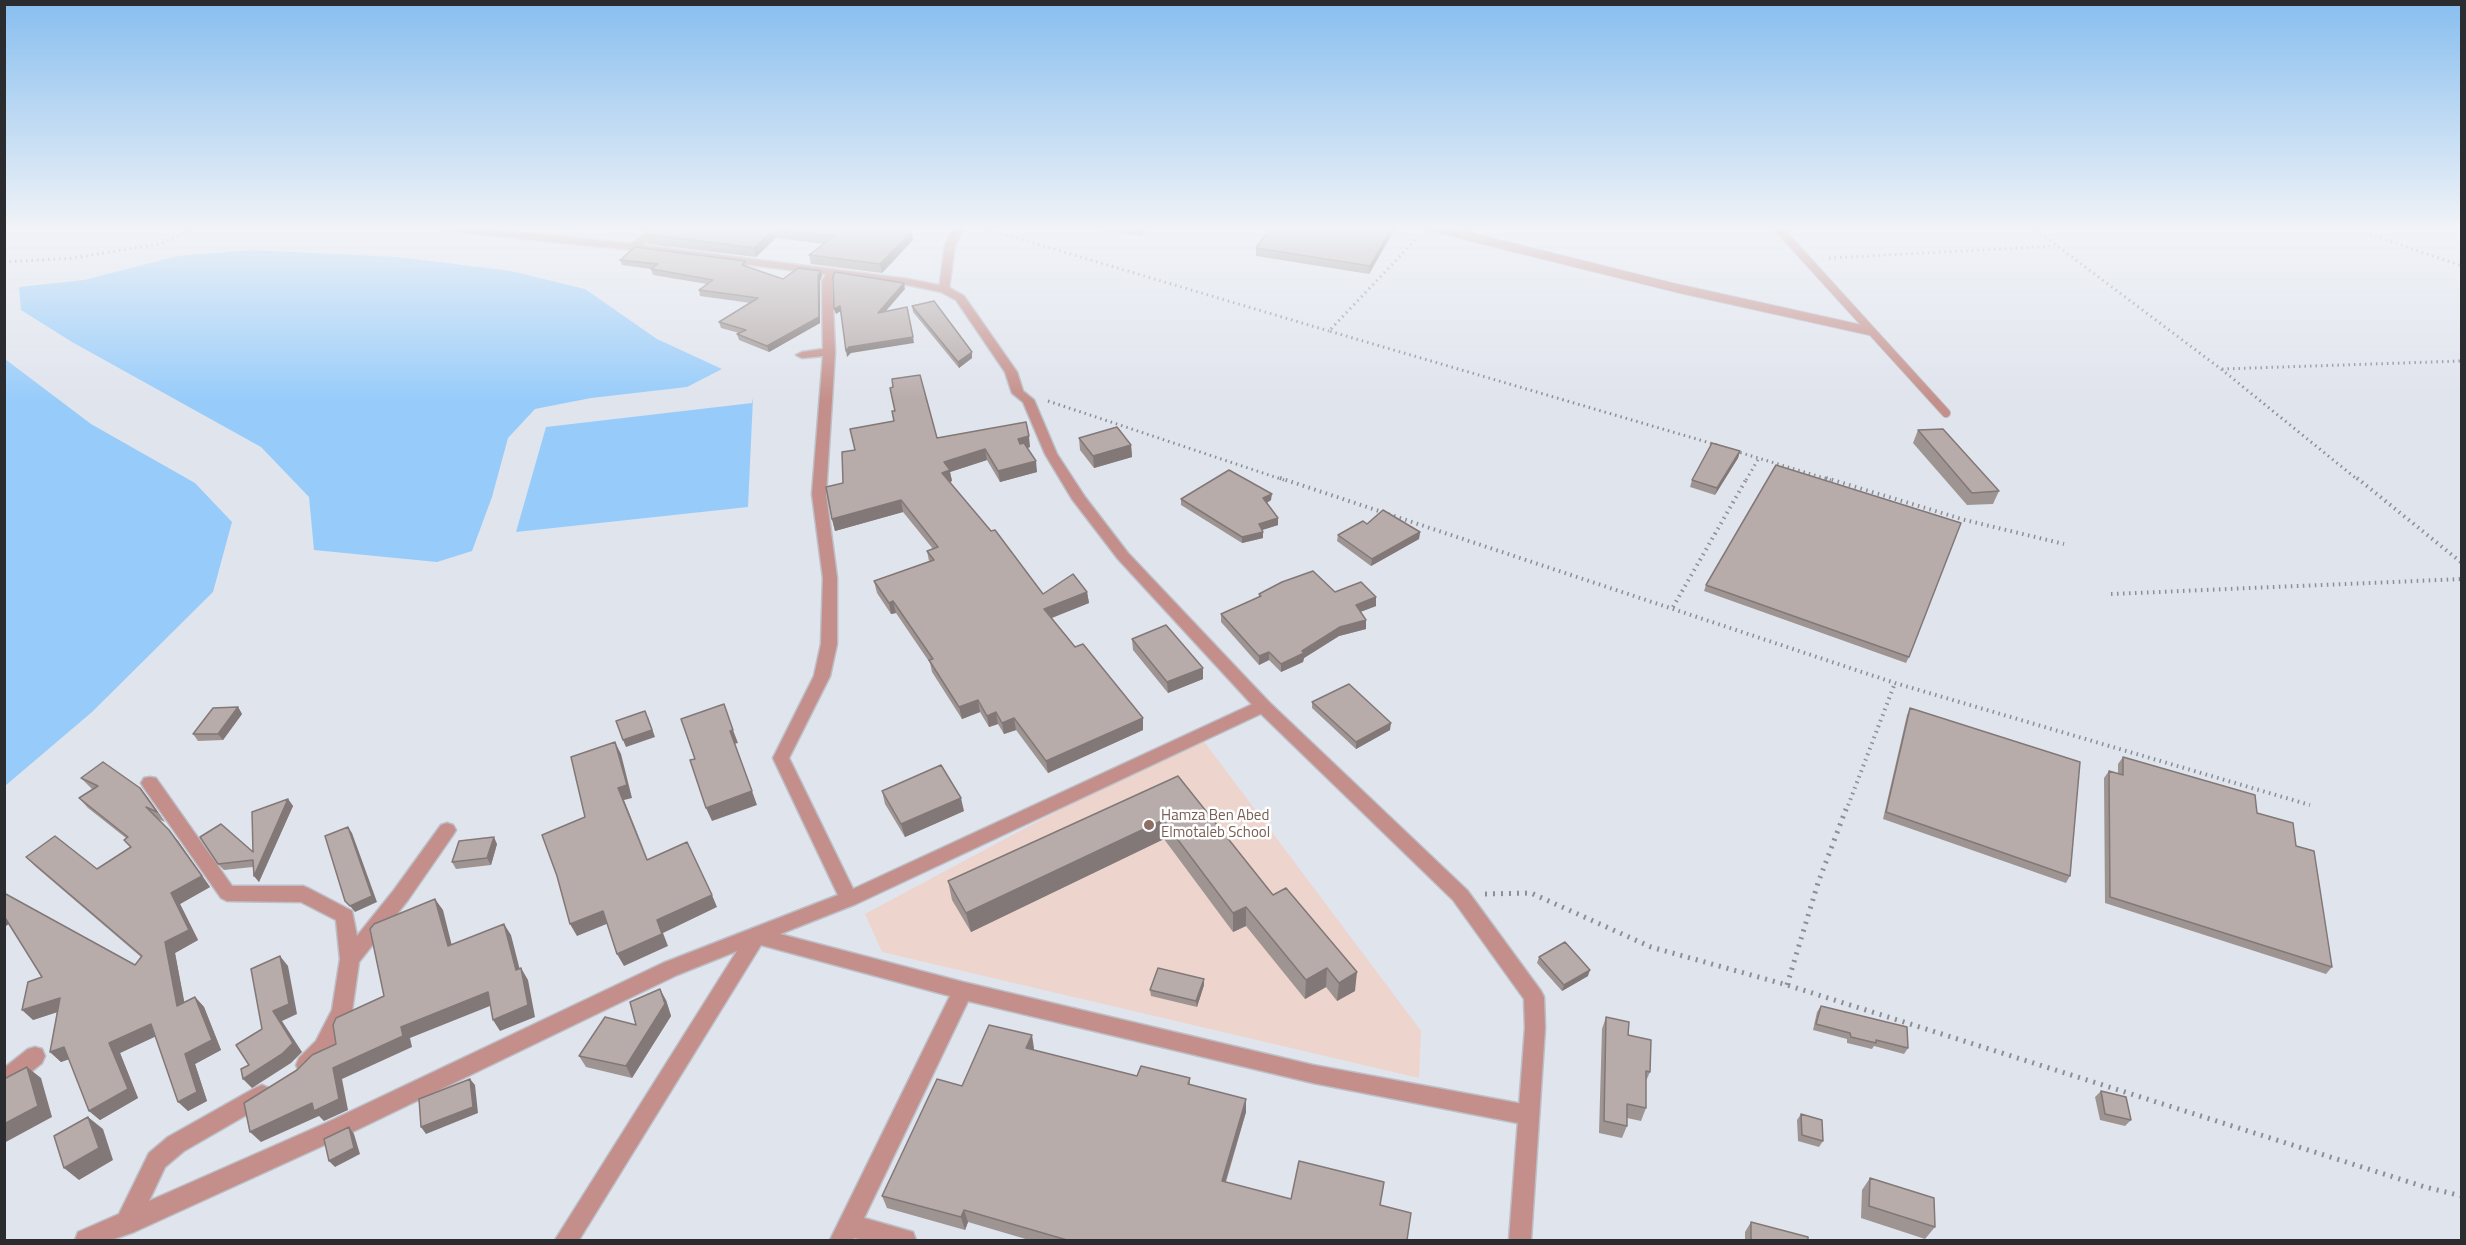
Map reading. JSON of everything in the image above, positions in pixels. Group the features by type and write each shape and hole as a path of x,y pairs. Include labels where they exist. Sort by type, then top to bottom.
{"street":[{"path":"827,285 828,352 819,504 830,578 829,644 822,676 781,758 849,899"},
{"path":"919,285 944,289 966,305 1011,372 1018,393 1028,400 1051,454 1087,509 1123,556 1263,706 1460,895 1534,998 1535,1028 1520,1240"},
{"path":"802,355 828,352"},
{"path":"86,1240 334,1130 669,969 849,899 1263,706"},
{"path":"126,1224 157,1160 176,1143 285,1081 323,1048 342,1011 344,986 350,960 345,916 303,894 227,893 150,783"},
{"path":"350,960 401,895 447,830"},
{"path":"756,936 963,991 1313,1074 1528,1115"},
{"path":"566,1240 756,936"},
{"path":"905,1240 845,1233 963,991"},
{"path":"4,1081 35,1056"}],"lane":[{"path":"1664,285 1870,331"},
{"path":"1830,285 1946,413"}],"path":[{"path":"1175,285 1965,520 2064,543"},
{"path":"1329,331 1373,285"},
{"path":"2108,285 2221,369 2462,563"},
{"path":"2221,369 2462,362"},
{"path":"1028,400 1046,400 1673,606 1895,682 2310,805"},
{"path":"1673,606 1759,458"},
{"path":"2111,594 2462,579"},
{"path":"1787,985 1818,883 1895,682"},
{"path":"1460,895 1532,893 1651,947 1787,985 2414,1184 2462,1196"}],"shaded area":[{"name":"Hamza Ben Abed Elmotaleb School","path":"1199,735 1421,1031 1419,1078 882,952 865,914"}],"water":[{"path":"37,285 569,285 585,289 657,339 722,369 687,387 591,398 535,409 508,438 492,497 472,551 437,562 314,550 309,497 261,447 72,342 21,310 19,287"},
{"path":"5,359 91,424 195,483 232,522 213,592 92,712 5,786"},
{"path":"753,398 748,507 516,532 546,427 752,403"}],"building":[{"path":"706,285 818,285 819,317 767,346 737,334 746,330 719,322 758,298 699,290"},
{"path":"833,285 902,285 878,313 907,307 913,337 849,347 846,351 840,306 834,309"},
{"path":"934,301 972,352 958,362 912,306"},
{"path":"920,375 937,438 1026,422 1029,436 1018,439 1020,444 1024,443 1036,461 998,471 985,449 944,462 950,470 942,473 991,531 995,530 1043,594 1073,574 1087,592 1044,609 1075,647 1083,644 1143,718 1046,761 1014,718 1002,723 996,712 987,716 978,700 959,707 929,660 933,659 893,601 889,603 874,581 934,560 927,551 938,547 901,500 832,519 826,487 843,483 842,452 855,450 850,429 894,421 892,411 895,411 890,388 893,387 892,379"},
{"path":"1117,427 1131,445 1093,456 1079,438"},
{"path":"1943,429 1999,491 1972,493 1918,430"},
{"path":"1712,443 1740,451 1717,488 1692,480"},
{"path":"1776,465 1961,523 1909,657 1706,585"},
{"path":"1229,470 1272,494 1263,498 1278,518 1259,524 1263,532 1242,537 1181,499"},
{"path":"1383,510 1420,532 1372,559 1338,535 1363,521 1367,524"},
{"path":"1313,571 1335,592 1361,582 1376,597 1356,605 1366,620 1340,627 1302,651 1304,653 1281,664 1269,652 1259,656 1221,614 1261,596 1259,594 1282,582"},
{"path":"1166,625 1203,668 1167,682 1132,639"},
{"path":"1349,684 1391,723 1356,742 1312,702"},
{"path":"724,704 733,730 730,731 752,791 706,808 690,760 695,759 681,719"},
{"path":"238,707 218,734 193,734 213,708"},
{"path":"1910,708 2080,762 2070,876 1886,812"},
{"path":"645,711 652,730 623,740 616,721"},
{"path":"615,742 627,785 618,788 647,860 687,842 712,895 657,920 662,934 617,954 603,911 570,924 557,876 542,835 585,817 571,757"},
{"path":"2123,757 2255,795 2257,813 2293,823 2296,846 2314,851 2332,967 2110,897 2109,771 2123,775"},
{"path":"103,762 140,788 157,812 146,807 169,830 202,876 171,893 189,930 165,942 177,1006 195,997 212,1040 185,1054 197,1092 178,1102 151,1024 109,1043 128,1089 89,1111 64,1047 50,1052 60,998 22,1010 28,982 42,977 4,916 4,893 135,965 142,956 26,857 55,836 97,869 131,847 124,840 128,837 79,798 98,786 81,778"},
{"path":"941,765 961,798 901,824 882,791"},
{"path":"1178,776 1273,895 1286,888 1357,972 1339,983 1327,968 1306,980 1246,907 1233,913 1163,820 966,913 948,881"},
{"path":"288,799 254,876 253,860 218,864 200,837 221,824 253,852 252,812"},
{"path":"348,827 372,896 350,906 345,901 325,836"},
{"path":"494,837 487,858 452,862 459,841"},
{"path":"435,899 448,946 504,924 516,970 521,968 528,1005 493,1020 488,992 401,1027 403,1036 333,1068 339,1099 314,1111 312,1103 250,1132 244,1103 297,1070 312,1055 336,1044 333,1025 336,1018 384,996 370,929 374,924"},
{"path":"1565,942 1590,970 1564,985 1539,957"},
{"path":"280,956 289,1004 273,1011 293,1043 282,1054 243,1079 241,1069 249,1065 236,1045 262,1029 251,969"},
{"path":"1158,968 1204,979 1196,1001 1150,990"},
{"path":"660,989 665,1004 626,1066 579,1056 605,1017 636,1025 630,1002"},
{"path":"1821,1006 1907,1027 1908,1048 1851,1037 1850,1033 1816,1024"},
{"path":"1606,1017 1629,1022 1628,1035 1651,1040 1650,1072 1646,1071 1646,1108 1627,1104 1627,1126 1604,1121"},
{"path":"989,1025 1032,1035 1026,1048 1137,1076 1141,1066 1190,1078 1188,1084 1246,1099 1222,1181 1291,1199 1299,1161 1384,1182 1380,1205 1411,1213 1407,1240 1067,1240 964,1210 961,1217 882,1196 937,1079 962,1086"},
{"path":"27,1067 38,1106 4,1124 4,1079"},
{"path":"470,1079 473,1107 421,1127 419,1099"},
{"path":"2101,1091 2126,1097 2131,1120 2105,1114"},
{"path":"1801,1114 1822,1120 1823,1141 1802,1135"},
{"path":"88,1117 99,1148 64,1168 54,1136"},
{"path":"349,1127 354,1148 329,1161 324,1139"},
{"path":"1870,1178 1934,1198 1935,1227 1869,1206"},
{"path":"1751,1222 1808,1237 1808,1240 1751,1240"}],"place":[{"name":"Hamza Ben Abed Elmotaleb School","path":"1149,825"}]}
